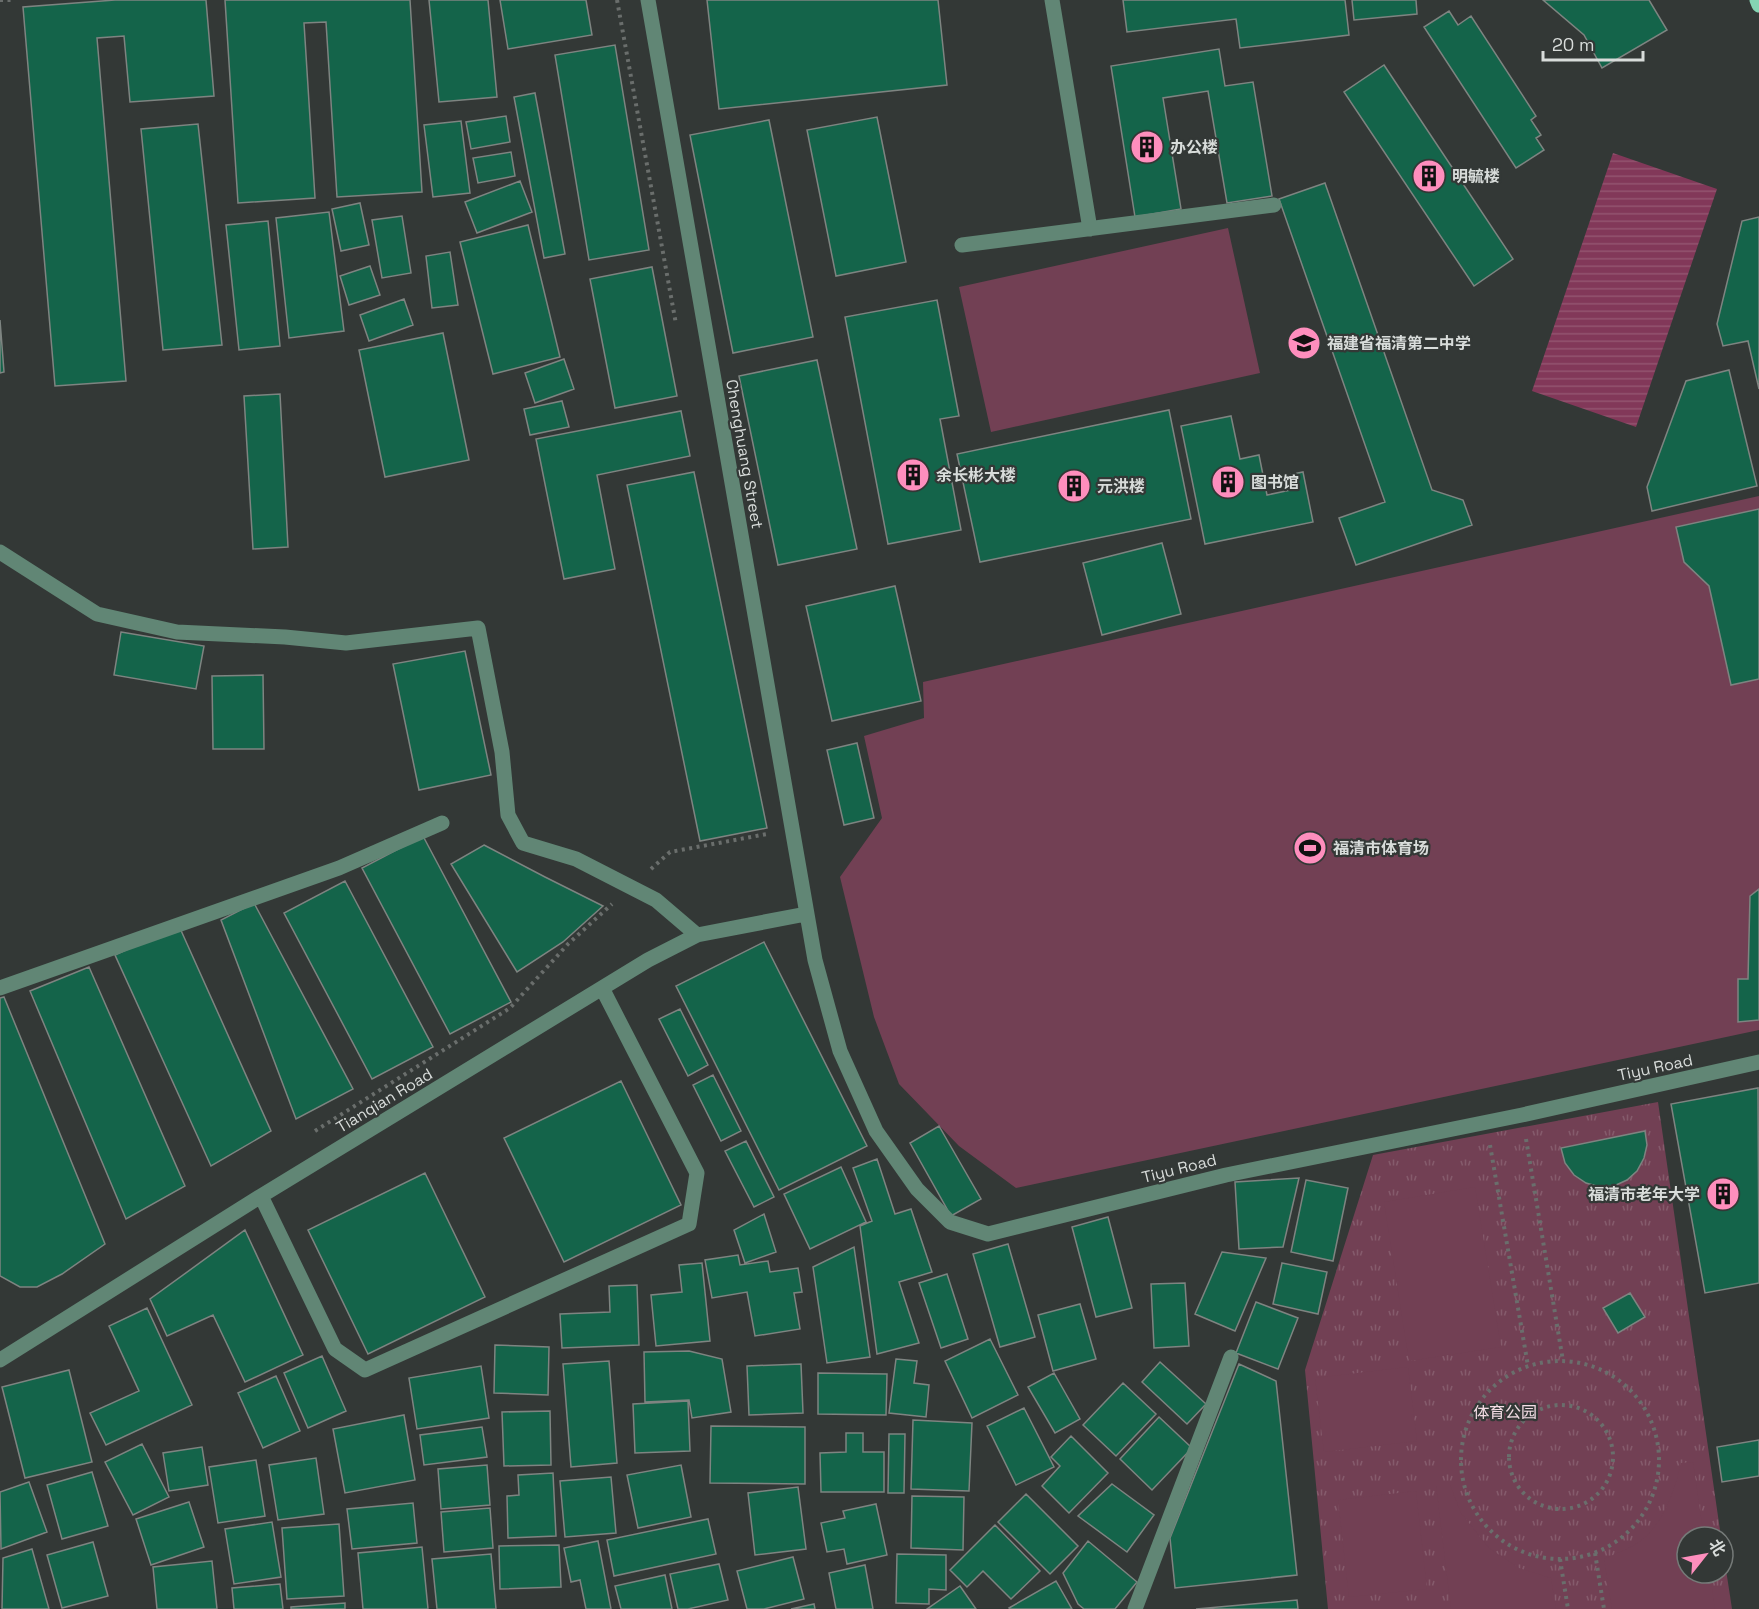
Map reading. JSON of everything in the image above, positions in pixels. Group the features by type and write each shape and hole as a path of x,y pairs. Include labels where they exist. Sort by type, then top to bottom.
{"street":[{"name":"Chenghuang Street","path":"648,0 806,914"},
{"path":"1052,0 1090,229"},
{"path":"962,245 1274,205"},
{"path":"0,552 97,614 177,632 285,637 346,643 478,628 502,752 508,815 523,843 576,860 656,900 697,935"},
{"path":"0,988 339,868 442,823"},
{"name":"Tianqian Road","path":"0,1360 261,1196 648,960 697,935 806,914"},
{"name":"Tiyu Road","path":"806,914 815,960 840,1051 876,1131 917,1189 950,1222 988,1234 1226,1175 1522,1115 1759,1062"},
{"path":"261,1196 335,1349 365,1370 689,1224 697,1173 602,988"},
{"path":"1135,1609 1231,1358"}],"path":[{"path":"0,0 11,0"},
{"path":"617,0 677,329"},
{"path":"310,1134 510,1008 568,944 670,852 770,834"},
{"path":"1522,1115 1563,1361"},
{"path":"1486,1121 1528,1366"},
{"path":"1552,1360 1563,1361 1584,1363 1613,1375 1636,1396 1653,1423 1660,1457 1655,1491 1639,1522 1613,1545 1594,1553 1581,1558 1547,1559 1514,1549 1486,1527 1468,1498 1460,1468 1462,1436 1474,1407 1495,1383 1522,1367 1552,1360"},
{"path":"1559,1405 1575,1407 1590,1414 1603,1426 1611,1442 1613,1460 1609,1478 1600,1493 1585,1504 1568,1509 1551,1509 1534,1502 1520,1491 1512,1476 1509,1460 1510,1444 1517,1428 1528,1416 1543,1408 1559,1405"},
{"path":"1594,1553 1604,1609"},
{"path":"1560,1559 1568,1609"}],"green space":[{"path":"1228,228 1260,373 991,432 959,287"},
{"name":"福清市体育场","path":"1759,496 1759,1030 1016,1188 959,1146 899,1084 874,1017 840,877 882,818 864,736 924,718 923,682"},
{"name":"体育公园","path":"1658,1102 1719,1525 1675,1525 1675,1585 1728,1585 1732,1609 1328,1609 1305,1370 1373,1155"},
{"path":"1475,1187 1501,1347 1409,1361 1384,1202"},
{"path":"1408,1367 1417,1441 1324,1452 1315,1378"},
{"path":"1693,1462 1702,1525 1675,1525 1675,1585 1712,1585 1715,1609 1612,1609 1604,1559 1631,1547 1648,1535 1667,1507 1681,1463"},
{"path":"1436,1485 1450,1485 1461,1513 1489,1548 1519,1568 1551,1578 1556,1609 1451,1609"},
{"path":"1416,1491 1427,1589 1349,1597 1338,1500"}],"shaded area":[{"path":"1613,153 1717,189 1636,427 1532,391"}],"building":[{"path":"115,0 206,0 214,96 130,102 124,36 97,38 126,381 55,386 23,7"},
{"path":"225,0 410,0 422,192 337,197 326,22 304,23 315,198 238,203"},
{"path":"429,0 488,0 497,97 439,102"},
{"path":"500,0 586,0 592,35 508,49"},
{"path":"707,0 938,0 947,85 719,109"},
{"path":"1123,0 1345,0 1349,35 1240,48 1236,19 1127,32"},
{"path":"1352,0 1416,0 1417,14 1354,20"},
{"path":"1543,0 1649,0 1667,30 1602,68 1584,35"},
{"path":"1449,11 1458,25 1471,16 1536,116 1531,120 1541,135 1536,138 1544,150 1516,168 1424,27"},
{"path":"615,45 649,250 589,260 555,55"},
{"name":"办公楼","path":"1219,49 1225,86 1253,82 1272,196 1227,203 1208,91 1163,98 1181,209 1135,217 1111,66"},
{"name":"明毓楼","path":"1384,65 1513,259 1474,286 1344,92"},
{"path":"535,93 565,254 544,258 514,97"},
{"path":"506,116 510,142 471,149 466,122"},
{"path":"877,117 906,262 836,276 807,130"},
{"path":"769,120 813,337 733,353 690,135"},
{"path":"461,121 470,193 433,197 424,125"},
{"path":"198,124 222,345 163,350 141,129"},
{"path":"511,152 515,176 478,183 473,158"},
{"path":"520,181 532,212 477,233 465,202"},
{"path":"1325,183 1432,490 1463,500 1472,525 1356,565 1339,518 1385,502 1279,199"},
{"path":"360,203 369,245 341,251 332,209"},
{"path":"329,212 344,331 289,338 276,218"},
{"path":"402,216 411,273 382,278 372,220"},
{"path":"1759,217 1759,389 1748,341 1723,346 1717,324 1742,221"},
{"path":"268,221 280,346 239,350 226,225"},
{"path":"528,225 560,357 493,374 460,242"},
{"path":"450,252 458,305 432,308 426,256"},
{"path":"370,266 380,295 349,305 340,276"},
{"path":"652,267 677,396 615,408 590,279"},
{"path":"404,299 413,325 369,341 360,315"},
{"name":"余长彬大楼","path":"937,300 959,416 940,419 961,530 888,544 845,317"},
{"path":"0,320 4,372 0,373"},
{"path":"443,333 469,460 385,477 359,350"},
{"path":"564,359 574,389 535,403 525,373"},
{"path":"817,360 857,549 778,565 739,376"},
{"path":"1729,370 1757,486 1652,511 1647,487 1686,381"},
{"path":"280,394 288,547 253,549 244,396"},
{"path":"562,401 569,427 530,435 524,409"},
{"name":"元洪楼","path":"1169,410 1191,519 980,562 957,454"},
{"path":"681,411 690,456 597,475 615,569 564,579 536,439"},
{"name":"图书馆","path":"1231,416 1240,459 1259,455 1267,495 1291,490 1288,475 1303,472 1313,522 1205,544 1181,426"},
{"path":"694,472 767,828 700,841 627,485"},
{"path":"1759,509 1759,679 1731,685 1709,586 1684,562 1676,527"},
{"path":"1162,543 1181,614 1102,635 1083,563"},
{"path":"895,586 921,701 832,721 806,606"},
{"path":"121,632 204,646 196,689 114,675"},
{"path":"465,651 491,775 419,790 393,664"},
{"path":"263,675 264,749 213,749 212,676"},
{"path":"857,743 874,818 844,825 827,750"},
{"path":"423,836 511,1002 450,1034 362,868"},
{"path":"484,845 603,906 563,942 517,972 451,864"},
{"path":"345,881 433,1047 372,1079 284,913"},
{"path":"1759,889 1759,1020 1738,1022 1738,979 1748,979 1750,896"},
{"path":"254,903 353,1089 296,1119 221,920"},
{"path":"179,926 271,1131 211,1166 115,955"},
{"path":"764,942 867,1146 779,1190 676,986"},
{"path":"89,967 185,1186 126,1219 30,991"},
{"path":"4,997 105,1244 62,1274 37,1287 20,1287 0,1276 0,998"},
{"path":"680,1009 708,1065 688,1076 659,1019"},
{"path":"713,1075 741,1131 721,1141 693,1085"},
{"path":"621,1081 681,1205 564,1262 504,1138"},
{"name":"福清市老年大学","path":"1758,1088 1759,1283 1705,1293 1671,1104"},
{"path":"939,1126 981,1199 951,1216 910,1143"},
{"path":"1645,1131 1647,1145 1644,1158 1637,1171 1627,1180 1614,1186 1600,1187 1586,1183 1574,1175 1565,1163 1561,1148"},
{"path":"746,1141 774,1197 754,1207 725,1151"},
{"path":"877,1159 895,1214 911,1209 932,1272 899,1282 919,1343 877,1354 860,1226 872,1221 853,1168"},
{"path":"841,1167 866,1222 810,1249 784,1194"},
{"path":"425,1173 485,1297 368,1354 308,1230"},
{"path":"1299,1178 1283,1247 1239,1249 1235,1182"},
{"path":"1306,1180 1348,1188 1333,1261 1291,1252"},
{"path":"764,1214 776,1252 745,1263 734,1230"},
{"path":"1108,1217 1132,1308 1096,1317 1072,1227"},
{"path":"245,1230 303,1355 245,1382 213,1315 167,1336 150,1299"},
{"path":"1008,1244 1035,1337 1000,1347 973,1254"},
{"path":"854,1247 870,1357 827,1363 813,1267"},
{"path":"1222,1252 1266,1258 1235,1331 1195,1314"},
{"path":"738,1255 740,1265 768,1261 770,1272 798,1268 802,1292 794,1293 800,1329 755,1336 747,1292 712,1298 705,1260"},
{"path":"702,1263 710,1341 656,1346 651,1295 682,1292 679,1265"},
{"path":"1282,1263 1327,1272 1318,1314 1273,1304"},
{"path":"947,1274 968,1339 941,1348 919,1283"},
{"path":"1185,1283 1189,1346 1154,1348 1151,1284"},
{"path":"637,1285 639,1345 562,1348 560,1314 610,1312 609,1286"},
{"path":"1630,1293 1645,1317 1618,1333 1603,1308"},
{"path":"1256,1302 1298,1318 1278,1369 1236,1353"},
{"path":"1080,1304 1096,1359 1053,1371 1038,1315"},
{"path":"147,1308 192,1405 106,1445 90,1413 139,1391 109,1326"},
{"path":"990,1339 1018,1395 972,1418 945,1361"},
{"path":"495,1345 549,1347 548,1395 494,1393"},
{"path":"689,1351 722,1359 731,1412 692,1418 689,1400 645,1402 644,1352"},
{"path":"322,1356 346,1411 308,1428 284,1373"},
{"path":"896,1359 917,1361 914,1383 929,1385 926,1417 889,1413"},
{"path":"609,1361 617,1463 571,1467 563,1364"},
{"path":"1160,1362 1206,1404 1187,1424 1142,1382"},
{"path":"801,1364 803,1413 749,1415 747,1366"},
{"path":"1239,1364 1276,1381 1297,1575 1175,1588 1170,1538"},
{"path":"481,1366 489,1418 417,1429 409,1378"},
{"path":"69,1370 92,1462 25,1478 2,1387"},
{"path":"818,1373 887,1374 886,1415 818,1414"},
{"path":"1054,1373 1080,1419 1055,1433 1028,1387"},
{"path":"276,1376 300,1431 263,1448 238,1393"},
{"path":"1123,1383 1156,1414 1116,1456 1083,1425"},
{"path":"688,1401 690,1451 635,1453 633,1404"},
{"path":"1024,1408 1054,1467 1016,1485 987,1426"},
{"path":"550,1411 551,1465 504,1466 502,1412"},
{"path":"404,1415 415,1480 345,1493 333,1429"},
{"path":"1159,1417 1192,1448 1152,1490 1120,1459"},
{"path":"913,1420 972,1423 969,1491 911,1489"},
{"path":"711,1426 805,1427 805,1484 710,1483"},
{"path":"482,1427 487,1457 424,1465 420,1435"},
{"path":"846,1433 863,1433 863,1452 884,1452 884,1492 821,1492 820,1453 846,1452"},
{"path":"889,1434 905,1434 904,1493 888,1493"},
{"path":"1071,1436 1108,1473 1069,1513 1042,1486 1060,1466 1051,1457"},
{"path":"1759,1440 1759,1476 1722,1482 1717,1447"},
{"path":"142,1444 169,1497 133,1515 105,1462"},
{"path":"202,1447 208,1485 169,1491 163,1453"},
{"path":"316,1458 324,1514 278,1520 269,1465"},
{"path":"256,1460 265,1516 218,1523 209,1467"},
{"path":"487,1465 490,1505 441,1509 438,1469"},
{"path":"681,1465 691,1517 638,1528 627,1475"},
{"path":"92,1472 108,1526 62,1539 47,1485"},
{"path":"553,1473 556,1536 508,1538 507,1496 519,1495 518,1475"},
{"path":"611,1477 616,1533 565,1537 560,1481"},
{"path":"29,1482 47,1532 1,1549 0,1492"},
{"path":"1112,1484 1154,1515 1127,1552 1078,1516"},
{"path":"798,1487 806,1549 755,1555 748,1493"},
{"path":"1026,1494 1078,1546 1050,1574 998,1522"},
{"path":"912,1496 964,1497 963,1550 911,1548"},
{"path":"189,1502 204,1547 151,1565 136,1519"},
{"path":"413,1503 417,1543 352,1549 347,1509"},
{"path":"876,1504 887,1555 847,1564 844,1549 827,1552 821,1523 845,1518 843,1511"},
{"path":"490,1508 493,1548 444,1552 441,1512"},
{"path":"708,1519 716,1554 614,1576 607,1540"},
{"path":"272,1522 281,1577 234,1584 225,1529"},
{"path":"339,1524 344,1596 287,1599 282,1528"},
{"path":"995,1525 1040,1571 1011,1599 983,1571 967,1587 950,1570"},
{"path":"598,1541 611,1609 586,1609 580,1580 571,1582 564,1548"},
{"path":"1088,1541 1137,1582 1115,1609 1084,1609 1078,1604 1063,1573"},
{"path":"93,1542 108,1596 62,1608 47,1555"},
{"path":"559,1545 561,1587 500,1589 499,1546"},
{"path":"422,1547 428,1609 363,1609 358,1553"},
{"path":"32,1549 49,1609 2,1609 3,1558"},
{"path":"491,1554 496,1609 437,1609 432,1559"},
{"path":"897,1554 946,1555 946,1590 929,1589 929,1604 896,1603"},
{"path":"793,1557 804,1599 764,1609 747,1609 737,1571"},
{"path":"212,1561 217,1609 157,1609 153,1567"},
{"path":"719,1564 728,1600 678,1609 670,1574"},
{"path":"865,1565 873,1609 836,1609 829,1573"},
{"path":"665,1575 672,1609 621,1609 615,1586"},
{"path":"1056,1581 1072,1609 1009,1608"},
{"path":"280,1584 283,1609 234,1609 232,1588"},
{"path":"960,1586 976,1609 927,1609"},
{"path":"1297,1600 1298,1609 1196,1609"},
{"path":"345,1603 345,1609 291,1609 291,1607"},
{"path":"814,1604 815,1609 791,1609"}],"place":[{"name":"办公楼","path":"1147,147"},
{"name":"明毓楼","path":"1429,176"},
{"name":"福建省福清第二中学","path":"1304,343"},
{"name":"余长彬大楼","path":"913,475"},
{"name":"图书馆","path":"1228,482"},
{"name":"元洪楼","path":"1074,486"},
{"name":"福清市体育场","path":"1310,848"},
{"name":"福清市老年大学","path":"1723,1194"}]}
